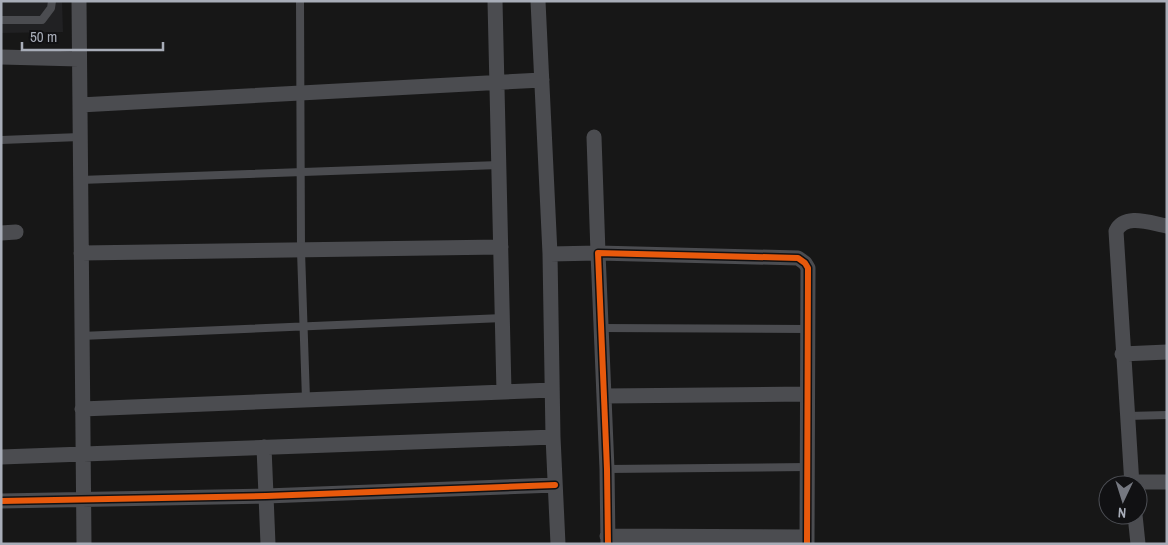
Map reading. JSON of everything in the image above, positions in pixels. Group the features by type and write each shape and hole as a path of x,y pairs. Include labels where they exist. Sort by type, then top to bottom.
{"street":[{"path":"79,1 84,544"},
{"path":"495,1 504,392"},
{"path":"538,1 550,254 553,437 558,544"},
{"path":"1,57 79,59"},
{"path":"80,105 497,84 542,80"},
{"path":"550,254 598,253 798,258 805,263 808,268 807,540 608,540 607,469 598,253 594,137"},
{"path":"1131,475 1122,354 1116,231 1120,223 1127,220 1167,226"},
{"path":"80,253 501,247"},
{"path":"1122,354 1167,352"},
{"path":"82,409 552,390"},
{"path":"604,396 807,394"},
{"path":"1,457 553,437"},
{"path":"264,447 268,544"},
{"path":"1148,483 1167,482"},
{"path":"1,501 266,496 555,485"},
{"path":"1136,525 1138,544"}],"lane":[{"path":"1,20 42,20 51,8 52,1"},
{"path":"300,1 301,251 306,399"},
{"path":"1,140 80,137"},
{"path":"80,180 499,165"},
{"path":"81,336 303,325 503,318"},
{"path":"601,328 807,329"},
{"path":"1127,416 1167,415"},
{"path":"607,469 807,466"}],"shaded area":[{"path":"1,1 62,1 63,32 1,33"}],"cycle path":[{"path":"608,544 607,469 598,253 798,258 805,263 808,268 807,544"},
{"path":"1,501 266,496 555,485"}]}
